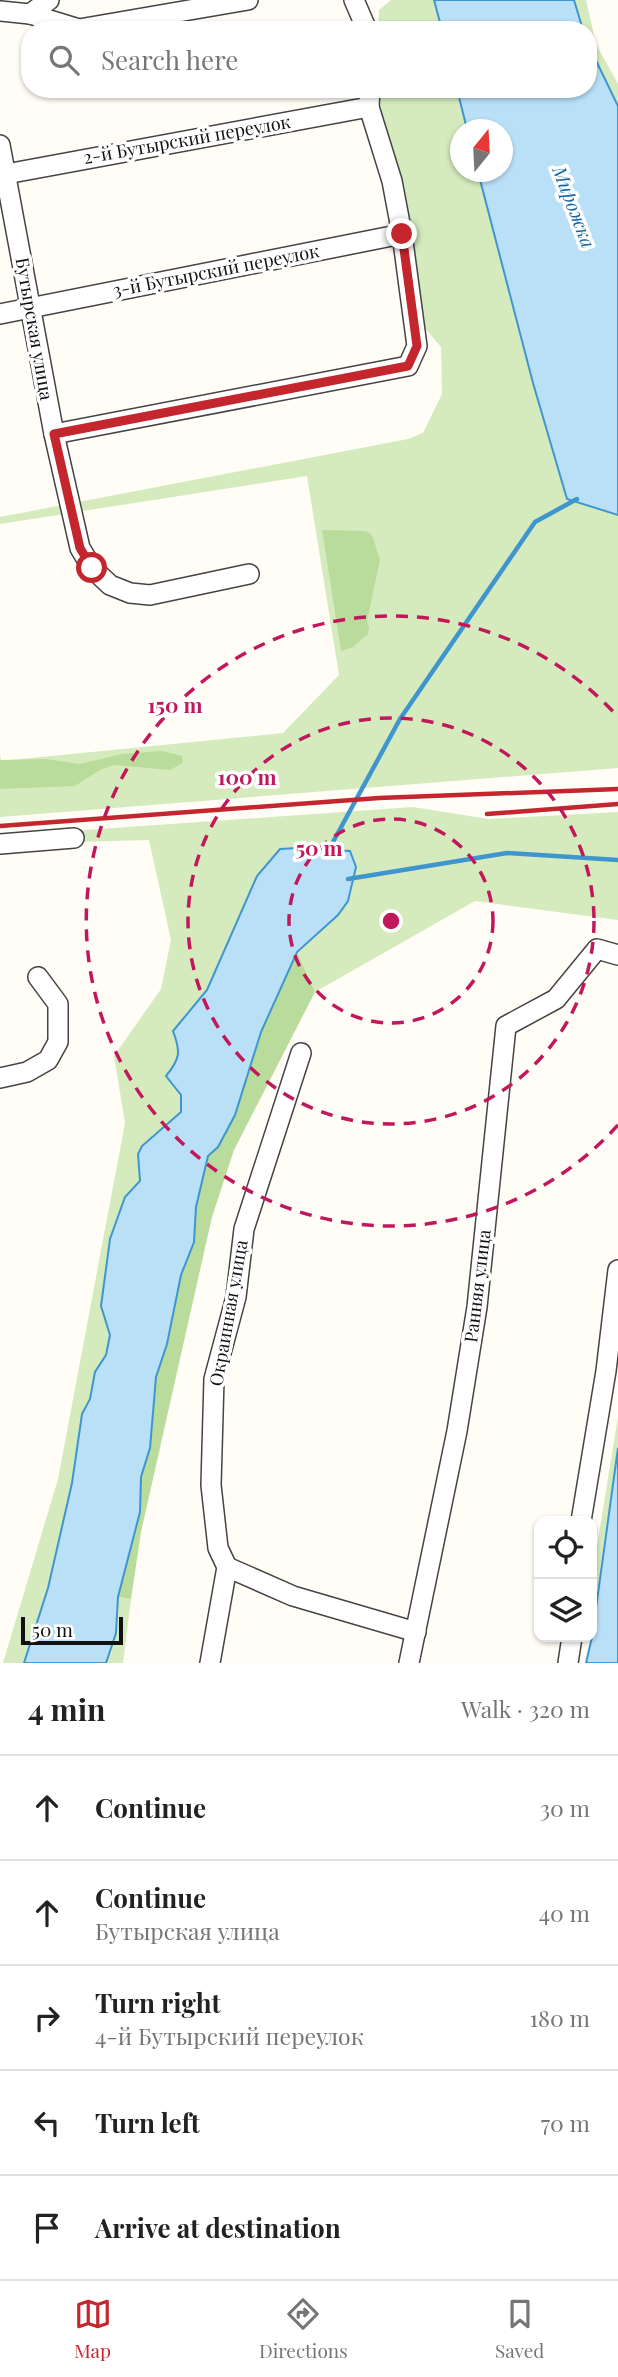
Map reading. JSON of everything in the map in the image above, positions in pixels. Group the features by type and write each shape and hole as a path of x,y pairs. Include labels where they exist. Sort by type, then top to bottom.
{"street":[{"path":"30,14 49,0"},
{"path":"126,21 248,0"},
{"path":"354,0 363,21"},
{"path":"0,10 30,14 53,21"},
{"path":"54,434 408,366 417,346 402,234 392,181 369,98"},
{"name":"2-й Бутырский переулок","path":"6,174 369,98"},
{"name":"Бутырская улица","path":"0,145 54,434 80,548 92,568 110,585 130,593 150,595 249,574"},
{"name":"3-й Бутырский переулок","path":"0,314 402,234"},
{"path":"0,844 74,838"},
{"name":"Ранняя улица","path":"409,1663 457,1431 477,1307 506,1026 556,999 597,949 618,955"},
{"path":"0,1078 27,1072 48,1060 58,1042 58,1004 38,977"},
{"name":"Окраинная улица","path":"210,1663 227,1567 218,1548 211,1485 214,1378 236,1297 244,1229 301,1053"},
{"path":"581,1516 582,1497 606,1371 618,1270"},
{"path":"227,1567 293,1596 416,1632"},
{"path":"568,1663 571,1642"}],"green space":[{"path":"391,0 434,0 440,21 378,21 379,10"},
{"path":"574,0 586,0 591,21 580,21"},
{"path":"597,46 618,84 618,106 597,63"},
{"path":"376,98 459,98 464,119 450,119 450,182 481,182 533,383 567,499 618,515 618,768 0,817 0,753 1,761 283,733 339,675 307,476 0,524 0,517 408,439 423,433 442,394 441,347 424,327"},
{"path":"322,530 366,531 372,535 380,560 367,621 368,634 353,647 341,651"},
{"path":"163,751 182,756 183,763 170,770 114,765 100,770 75,786 0,789 0,760 45,759 80,764 122,754"},
{"path":"413,807 489,819 618,812 618,920 475,901 315,992 297,952 331,922 345,905 353,885 350,851 332,851 242,909 207,990 184,1016 179,1061 167,1076 181,1095 181,1112 142,1146 140,1181 125,1197 110,1239 101,1306 110,1335 106,1355 95,1372 90,1399 82,1414 72,1483 48,1588 24,1663 3,1663 58,1479 125,1123 114,1056 161,989 171,940 149,840 74,842 0,836"},
{"path":"297,952 315,992 234,1150 212,1217 141,1532 131,1599 118,1597 140,1512 141,1477 150,1448 156,1377 167,1344 181,1275 194,1242 196,1207 208,1156 218,1147 273,999"},
{"path":"618,1417 618,1448 597,1591 597,1546"},
{"path":"118,1597 131,1599 123,1663 106,1663 116,1633"}],"water":[{"path":"434,0 574,0 580,21 440,21"},
{"name":"Мирожка","path":"597,63 618,106 618,515 567,499 533,383 481,182 513,182 513,119 464,119 459,98 597,98"},
{"path":"280,849 350,851 356,867 348,901 338,915 297,952 261,1032 235,1115 218,1147 208,1156 196,1207 194,1242 181,1275 167,1344 156,1377 150,1448 141,1477 140,1512 118,1597 116,1633 106,1663 24,1663 48,1588 72,1483 82,1414 90,1399 95,1372 106,1355 110,1335 101,1306 110,1239 125,1197 140,1181 138,1154 142,1146 181,1112 181,1095 166,1076 178,1055 173,1031 207,990 257,876"},
{"path":"618,1448 618,1663 586,1663 591,1642 597,1642 597,1601"}],"waterway":[{"path":"327,853 400,719 535,522 577,499"},
{"path":"348,879 507,853 618,860"}],"railway":[{"path":"0,826 379,798 618,789"},
{"path":"487,814 618,804"}],"route":[{"path":"92,568 80,548 70,513 54,434 408,366 417,346 402,234"}]}
